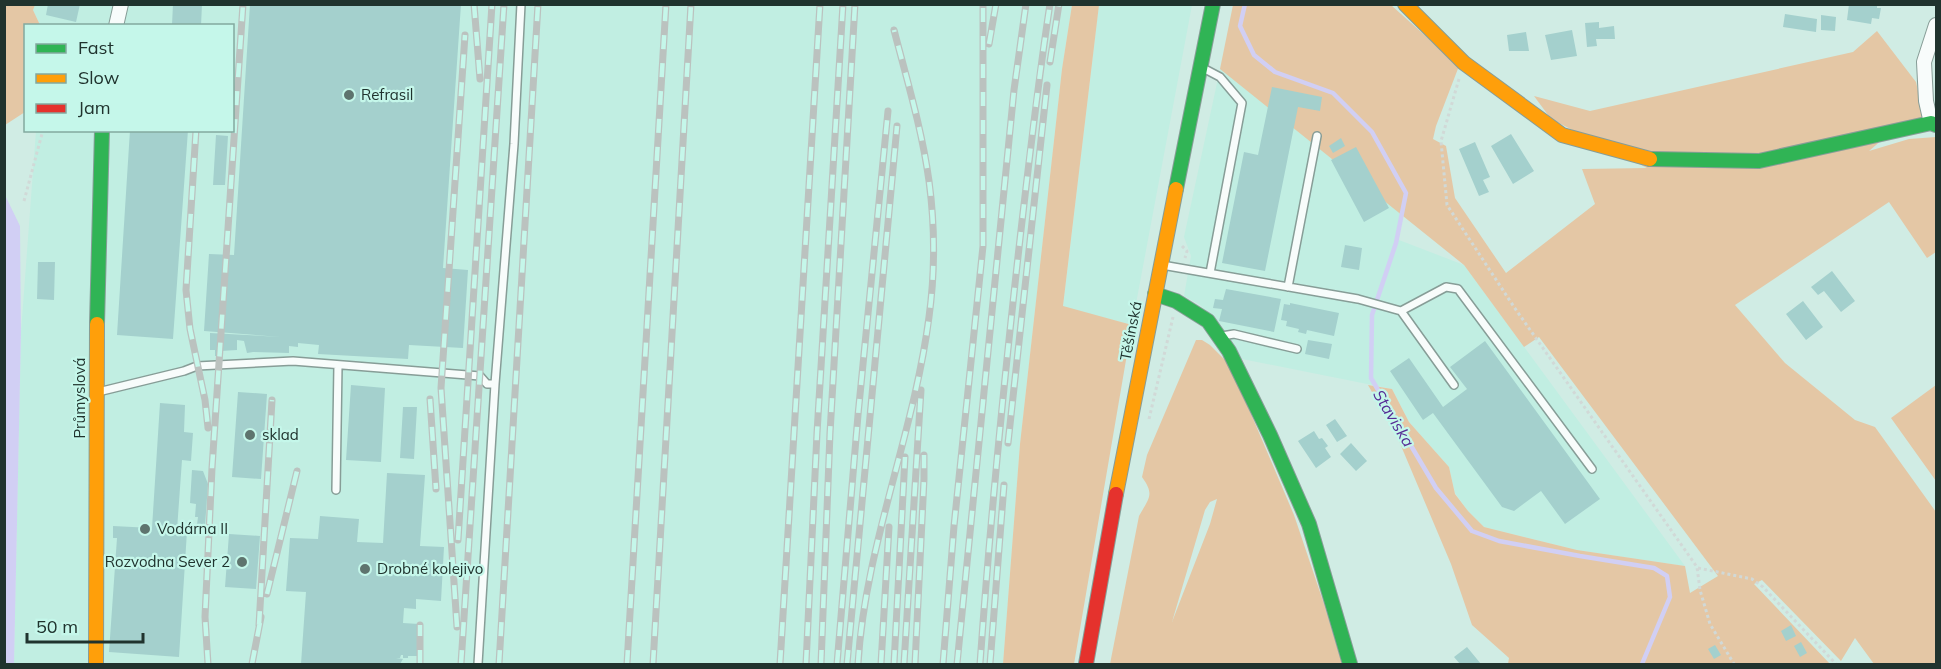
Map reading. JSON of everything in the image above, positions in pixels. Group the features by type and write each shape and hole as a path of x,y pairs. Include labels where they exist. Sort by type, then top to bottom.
{"street":[{"path":"116,24 121,4"},
{"name":"Těšínská","path":"1086,664 1097,595 1155,294 1214,4"},
{"path":"1405,4 1464,63 1562,135 1653,160 1759,161 1934,124 1926,101 1924,62 1936,26"},
{"name":"Průmyslová","path":"96,664 97,393 102,132"},
{"path":"1155,294 1176,301 1208,321 1230,351 1309,524 1350,664"}],"lane":[{"path":"478,664 495,384 514,144 521,4"},
{"path":"1201,67 1220,77 1242,103 1210,273"},
{"path":"1288,287 1317,136"},
{"path":"1162,265 1358,299 1401,311 1454,385"},
{"path":"1401,311 1446,287 1458,289 1592,469"},
{"path":"1219,337 1234,334 1297,349"},
{"path":"97,393 197,366 293,361 480,376 487,384 495,384"},
{"path":"336,490 338,365"}],"path":[{"path":"1464,63 1441,141 1448,205 1514,307 1697,567 1700,590 1710,624 1734,664"},
{"path":"24,201 42,132"},
{"path":"1697,567 1752,579 1763,587 1836,664"}],"shaded area":[{"path":"5,4 35,5 33,10 40,24 24,24 24,113 5,125"},
{"path":"35,5 1072,5 1062,69 1020,444 1003,664 14,664 21,332 36,132 234,132 234,24 40,24 33,10"},
{"path":"1072,5 1099,5 1063,306 1132,325 1074,664 1003,664 1020,444 1062,69"},
{"path":"1099,5 1192,5 1132,325 1063,307"},
{"path":"1233,5 1391,5 1459,66 1433,139 1446,146 1455,198 1506,273 1595,204 1582,169 1647,168 1551,119 1534,96 1590,111 1853,52 1877,31 1916,82 1924,118 1897,127 1869,151 1909,139 1936,137 1936,252 1927,258 1889,202 1735,305 1785,363 1855,420 1875,427 1936,512 1936,664 1874,664 1855,638 1841,661 1762,580 1754,584 1830,664 1508,664 1509,658 1472,625 1451,564 1396,434 1368,385 1392,389 1409,422 1449,467 1455,494 1484,527 1577,550 1685,566 1690,593 1718,576 1539,337 1524,347 1464,265 1220,69"},
{"path":"1220,69 1331,94 1401,191 1399,240 1464,265 1685,566 1577,550 1484,527 1455,493 1449,467 1409,422 1392,389 1242,359 1215,321 1200,305 1184,296 1191,256 1184,237"},
{"path":"1196,340 1202,340 1228,363 1254,421 1294,515 1342,664 1110,664 1139,516 1149,496 1148,488 1142,477 1147,455","holes":["1217,499 1210,524 1172,622 1205,510 1210,502"]},
{"path":"1936,385 1936,481 1891,418"}],"water":[{"path":"5,195 20,226 21,332 14,664 4,664"}],"building":[{"path":"48,4 80,4 76,22 46,15"},
{"path":"173,4 202,4 201,24 172,24"},
{"path":"250,4 461,4 443,268 468,270 463,348 409,345 408,359 318,354 319,345 298,343 298,347 289,346 289,353 247,353 244,341 237,340 237,350 221,351 221,356 215,356 215,350 210,350 210,333 281,337 204,331 209,254 234,255"},
{"path":"1849,4 1877,4 1877,8 1881,8 1879,19 1872,18 1871,24 1847,20"},
{"path":"1785,14 1817,19 1816,32 1783,27"},
{"path":"1821,15 1836,17 1835,31 1821,30"},
{"path":"1599,22 1599,28 1614,26 1615,39 1596,39 1597,46 1587,47 1585,23"},
{"path":"1572,30 1577,56 1551,60 1545,35"},
{"path":"1526,32 1529,51 1509,51 1507,35"},
{"path":"1272,87 1322,97 1320,111 1298,107 1265,271 1222,263 1244,152 1258,155"},
{"path":"130,132 188,132 173,339 117,335"},
{"path":"1511,134 1534,171 1513,184 1491,146"},
{"path":"216,135 228,136 225,185 213,185"},
{"path":"1341,138 1345,146 1333,153 1329,146"},
{"path":"1475,142 1490,177 1483,180 1489,192 1479,196 1459,149"},
{"path":"1356,147 1389,208 1364,222 1331,160"},
{"path":"1345,245 1362,248 1359,270 1341,267"},
{"path":"38,262 55,262 54,300 37,299"},
{"path":"1832,271 1855,301 1841,312 1824,291 1818,295 1811,287"},
{"path":"1226,289 1281,299 1274,332 1219,321 1222,309 1213,308 1215,299 1223,300"},
{"path":"1803,301 1823,327 1806,340 1786,314"},
{"path":"1290,303 1339,313 1334,336 1307,330 1306,334 1298,332 1299,329 1286,326 1287,321 1281,320 1284,304 1290,305"},
{"path":"1308,340 1332,344 1329,359 1305,354"},
{"path":"1485,341 1600,499 1565,524 1541,491 1514,511 1502,507 1433,413 1423,420 1390,371 1409,358 1443,407 1467,389 1450,367"},
{"path":"351,385 385,388 381,462 346,460"},
{"name":"sklad","path":"238,392 267,394 261,479 232,477"},
{"name":"Vodárna II","path":"160,403 185,405 184,432 193,433 191,461 182,460 177,530 187,531 179,657 109,652 117,538 113,538 113,526 152,528"},
{"path":"403,407 417,407 414,459 400,458"},
{"path":"1335,419 1347,436 1337,442 1326,425"},
{"path":"1314,431 1319,439 1322,438 1328,446 1325,448 1331,457 1316,468 1298,441"},
{"path":"1351,443 1367,461 1356,471 1340,454"},
{"path":"192,470 203,471 208,484 205,526 197,525 196,504 190,503"},
{"name":"Drobné kolejivo","path":"387,473 425,475 420,546 444,547 441,601 416,599 416,609 404,608 403,623 419,624 417,656 403,658 401,655 400,658 396,658 403,659 400,664 301,664 306,592 286,591 290,538 318,539 320,516 359,519 357,542 383,543"},
{"name":"Rozvodna Sever 2","path":"229,534 260,536 256,589 225,587"},
{"path":"1791,625 1796,636 1786,641 1781,631"},
{"path":"1801,642 1807,653 1800,657 1794,646"},
{"path":"1715,645 1721,655 1714,659 1708,649"},
{"path":"1467,647 1481,664 1460,664 1454,657"}],"waterway":[{"name":"Staviska","path":"1245,4 1240,26 1254,55 1275,72 1333,93 1372,132 1406,193 1396,243 1372,315 1371,378 1436,488 1472,531 1499,541 1654,568 1667,576 1670,597 1642,664"}],"railway":[{"path":"208,664 205,617 212,468 243,4"},
{"path":"474,4 480,79"},
{"path":"458,540 492,4"},
{"path":"461,664 504,4"},
{"path":"499,664 538,4"},
{"path":"627,664 666,4"},
{"path":"653,664 691,4"},
{"path":"780,664 820,4"},
{"path":"806,664 817,433 843,4"},
{"path":"821,664 830,433 855,4"},
{"path":"943,664 954,526 983,246 983,4"},
{"path":"989,44 996,4"},
{"path":"957,664 1014,90 1026,4"},
{"path":"980,664 1008,345 1030,151 1050,4"},
{"path":"1050,62 1059,4"},
{"path":"858,664 862,620 870,576 913,404 929,317 932,284 933,232 929,181 918,124 894,30"},
{"path":"457,627 441,388 465,35"},
{"path":"1008,443 1047,85"},
{"path":"837,664 858,415 888,111"},
{"path":"847,664 897,126"},
{"path":"196,132 186,290 190,329 205,400 208,428"},
{"path":"904,664 921,390"},
{"path":"430,399 436,489"},
{"path":"259,625 272,400"},
{"path":"915,664 924,455"},
{"path":"894,664 905,457"},
{"path":"267,594 297,471"},
{"path":"990,664 1004,485"},
{"path":"881,664 889,527"},
{"path":"252,664 261,617"},
{"path":"420,625 420,664"}],"traffic: fast":[{"path":"1176,189 1213,4"},
{"path":"1650,159 1759,161 1931,123 1936,125"},
{"path":"97,324 102,132"},
{"path":"1155,294 1176,301 1208,321 1229,351 1270,435 1309,524 1350,664"}],"traffic: slow":[{"path":"1405,4 1464,63 1562,135 1650,159"},
{"path":"1116,494 1176,189"},
{"path":"96,664 97,324"}],"traffic: jam":[{"path":"1086,664 1116,494"}],"place":[{"name":"Refrasil","path":"349,95"},
{"name":"sklad","path":"250,435"},
{"name":"Vodárna II","path":"145,529"},
{"name":"Rozvodna Sever 2","path":"242,562"},
{"name":"Drobné kolejivo","path":"365,569"}]}
